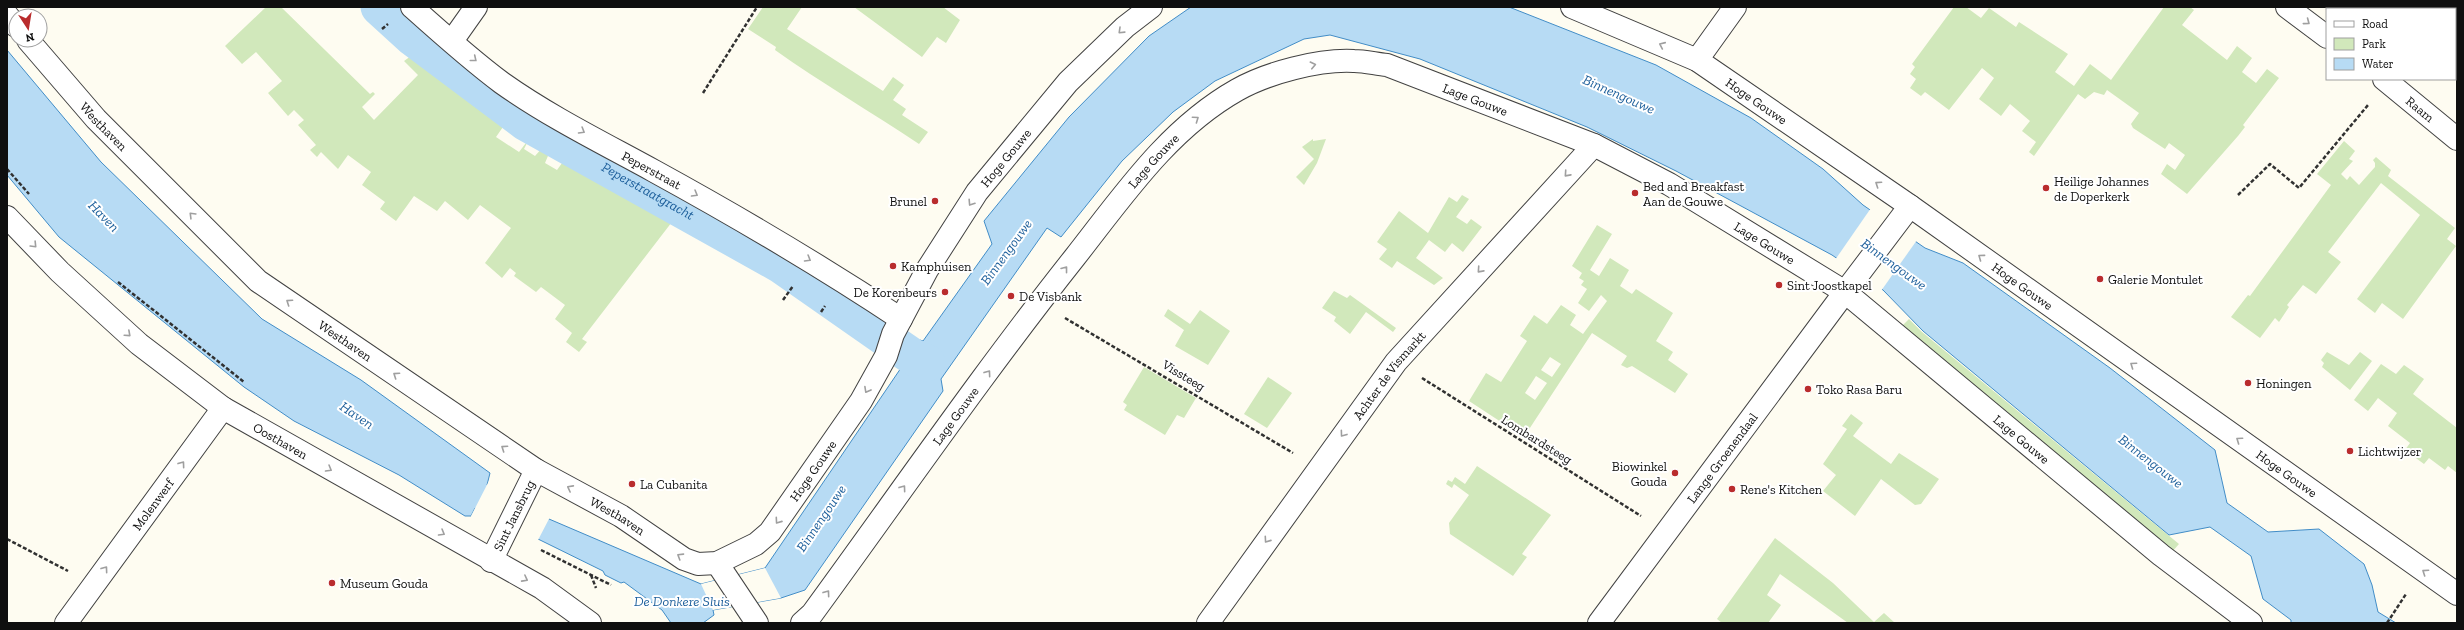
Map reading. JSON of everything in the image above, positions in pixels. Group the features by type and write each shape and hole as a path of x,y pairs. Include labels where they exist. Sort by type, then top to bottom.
{"street":[{"name":"Peperstraat","path":"412,7 502,82 608,148 653,170 844,281 897,327"},
{"path":"452,41 476,7"},
{"name":"Hoge Gouwe","path":"722,570 770,532 861,401 886,356 897,327 932,262 978,192 1068,82 1125,27 1151,7"},
{"name":"Hoge Gouwe","path":"1572,7 1697,60 1910,206 2457,594"},
{"path":"1697,60 1735,7"},
{"path":"2287,7 2326,36"},
{"name":"Westhaven","path":"35,48 96,119 258,281 536,470 621,516 684,559 722,570"},
{"name":"Lage Gouwe","path":"802,623 812,614 1039,302 1154,157 1190,123 1237,90 1272,74 1319,63 1353,60 1387,65 1594,145 1669,184 1851,284 2161,555 2251,623"},
{"name":"Raam","path":"2386,80 2457,139"},
{"name":"Achter de Vismarkt","path":"1208,623 1318,468 1396,362 1594,145"},
{"name":"Lange Groenendaal","path":"1599,623 1910,206"},
{"name":"Oosthaven","path":"7,217 60,272 139,344 223,408 491,561 542,588 588,621"},
{"name":"Molenwerf","path":"68,621 223,408"},
{"name":"Sint Jansbrug","path":"491,561 536,470"},
{"path":"722,570 757,623"}],"path":[{"path":"703,93 757,7"},
{"path":"2238,195 2270,164 2299,188 2386,80"},
{"path":"7,169 33,200"},
{"path":"113,278 244,382"},
{"path":"782,300 792,288"},
{"name":"Vissteeg","path":"1039,302 1318,468"},
{"path":"821,312 824,308"},
{"name":"Lombardsteeg","path":"1396,362 1667,532"},
{"path":"7,539 88,593"},
{"path":"541,550 611,585"},
{"path":"590,575 594,585"},
{"path":"2387,623 2407,591"}],"green space":[{"path":"266,7 281,7 370,94 373,92 375,94 362,107 374,120 418,75 404,61 411,56 505,124 496,137 519,152 529,139 524,149 535,156 543,147 550,151 545,163 557,170 565,159 675,218 582,339 587,342 579,352 566,342 572,333 555,319 565,305 541,287 536,292 514,276 516,273 510,268 502,278 485,263 511,228 480,205 468,220 445,201 437,211 414,196 396,221 380,209 385,202 362,185 371,172 348,155 338,169 321,152 317,157 310,150 316,145 298,125 304,120 294,110 288,116 268,93 282,81 256,52 242,64 225,46"},
{"path":"763,7 802,7 787,29 883,91 893,77 904,85 893,100 906,109 902,115 928,132 919,144 792,62 775,50 776,47 748,29"},
{"path":"854,7 943,7 960,20 946,43 937,37 922,57"},
{"path":"1954,7 1966,7 1981,18 1989,8 2016,27 2019,22 2068,54 2055,72 2074,86 2090,64 2111,80 2164,7 2190,7 2194,10 2182,25 2227,60 2237,46 2252,58 2242,72 2256,83 2267,69 2279,78 2243,125 2245,127 2238,136 2187,194 2161,174 2167,164 2175,170 2185,155 2169,143 2165,149 2133,128 2131,124 2139,113 2107,90 2104,95 2094,92 2085,99 2078,94 2034,156 2029,152 2036,142 2022,131 2030,121 2010,104 2001,116 1979,99 1994,78 1982,68 1949,110 1925,92 1921,96 1910,88 1916,79 1910,74 1915,67 1912,64"},
{"path":"1313,139 1313,141 1326,139 1317,163 1304,185 1296,177 1314,159 1302,147"},
{"path":"2344,141 2355,151 2349,159 2353,161 2341,174 2347,180 2350,176 2359,185 2375,167 2373,160 2376,157 2391,170 2388,176 2455,228 2447,239 2456,246 2403,319 2382,303 2375,313 2357,299 2420,215 2381,183 2328,252 2341,262 2316,294 2303,285 2287,305 2289,307 2279,322 2275,318 2260,338 2231,317 2248,295 2250,296 2331,185 2317,174"},
{"path":"1462,195 1469,199 1456,217 1467,224 1471,219 1482,227 1463,252 1452,243 1445,252 1429,240 1416,258 1443,278 1434,285 1397,261 1392,268 1379,259 1387,249 1377,242 1399,211 1428,233 1449,197 1457,202"},
{"path":"1597,225 1612,234 1590,270 1599,276 1610,258 1629,270 1620,286 1632,294 1636,289 1673,313 1656,341 1673,352 1668,360 1688,374 1675,393 1632,366 1627,368 1621,365 1627,356 1592,333 1524,437 1469,401 1486,373 1501,382 1527,341 1520,336 1534,315 1547,324 1561,305 1576,315 1570,325 1583,334 1607,301 1601,295 1589,311 1578,303 1587,289 1581,285 1584,281 1579,278 1582,273 1572,266","holes":["1550,357 1561,364 1552,377 1541,370","1536,376 1547,383 1535,400 1525,393"]},
{"path":"1334,291 1347,298 1350,295 1396,328 1393,332 1366,312 1350,334 1334,321 1336,317 1322,308"},
{"path":"1168,309 1190,324 1200,310 1230,331 1208,365 1175,346 1184,330 1164,316"},
{"path":"1909,319 1922,332 2179,544 2172,552 1901,327"},
{"path":"2327,352 2349,365 2360,352 2372,361 2350,390 2322,367 2324,363 2321,360"},
{"path":"2381,364 2396,374 2404,365 2424,379 2413,394 2457,428 2457,473 2448,466 2445,470 2429,458 2424,464 2405,450 2410,443 2388,426 2397,413 2378,398 2368,411 2354,400"},
{"path":"1144,367 1196,398 1184,418 1177,415 1165,435 1124,410 1127,405 1123,402"},
{"path":"1268,377 1292,393 1267,428 1244,414"},
{"path":"1851,414 1863,423 1853,436 1891,464 1899,453 1939,479 1921,504 1915,505 1881,479 1855,516 1823,491 1836,475 1823,464 1847,429 1842,426"},
{"path":"1477,466 1551,515 1522,554 1527,557 1513,576 1450,534 1449,523 1469,495 1454,484 1452,488 1446,484 1448,480 1452,482 1455,477 1465,484"},
{"path":"1775,538 1833,583 1874,622 1884,613 1895,623 1848,623 1780,574 1767,595 1781,605 1768,623 1722,623 1717,619"}],"water":[{"path":"1191,7 1509,7 1656,65 1751,118 1823,169 1863,205 1925,248 1963,263 2110,368 2215,450 2227,503 2268,532 2319,529 2364,564 2372,585 2378,612 2396,623 2291,623 2291,620 2263,599 2251,556 2210,527 2169,535 1923,331 1883,290 1832,255 1676,171 1587,127 1420,59 1330,35 1304,39 1215,81 1173,112 1122,161 1061,237 1047,228 941,379 943,391 805,590 781,598 713,610 714,615 703,623 671,623 662,610 624,582 621,583 605,575 603,571 475,508 471,516 465,516 399,475 294,421 244,387 59,237 7,175 7,50 101,162 262,319 361,380 490,473 487,485 549,519 701,584 765,568 920,340 923,341 992,244 984,221 1069,117 1149,36"}],"pier":[{"path":"1871,208 1917,240 1881,291 1835,260"},
{"path":"490,479 492,480 490,484 550,517 537,542 476,511 472,517 471,516"},
{"path":"765,568 781,598 713,610 701,584"}],"waterway":[{"name":"Peperstraatgracht","path":"379,7 413,38 525,122 781,265 916,359 927,363"}],"place":[{"name":"Heilige Johannes de Doperkerk","path":"2046,188"},
{"name":"Bed and Breakfast Aan de Gouwe","path":"1635,193"},
{"name":"Brunel","path":"935,201"},
{"name":"Kamphuisen","path":"893,266"},
{"name":"Galerie Montulet","path":"2100,279"},
{"name":"Sint Joostkapel","path":"1779,285"},
{"name":"De Korenbeurs","path":"945,292"},
{"name":"De Visbank","path":"1011,296"},
{"name":"Honingen","path":"2248,383"},
{"name":"Toko Rasa Baru","path":"1808,389"},
{"name":"Lichtwijzer","path":"2350,451"},
{"name":"Biowinkel Gouda","path":"1675,473"},
{"name":"La Cubanita","path":"632,484"},
{"name":"Rene's Kitchen","path":"1732,489"},
{"name":"Museum Gouda","path":"332,583"}],"water label":[{"name":"Binnengouwe","path":"1619,94"},
{"name":"Haven","path":"104,216"},
{"name":"Binnengouwe","path":"1006,252"},
{"name":"Binnengouwe","path":"1894,264"},
{"name":"Haven","path":"357,415"},
{"name":"Binnengouwe","path":"2151,461"},
{"name":"Binnengouwe","path":"821,518"},
{"name":"De Donkere Sluis","path":"682,601"}]}
